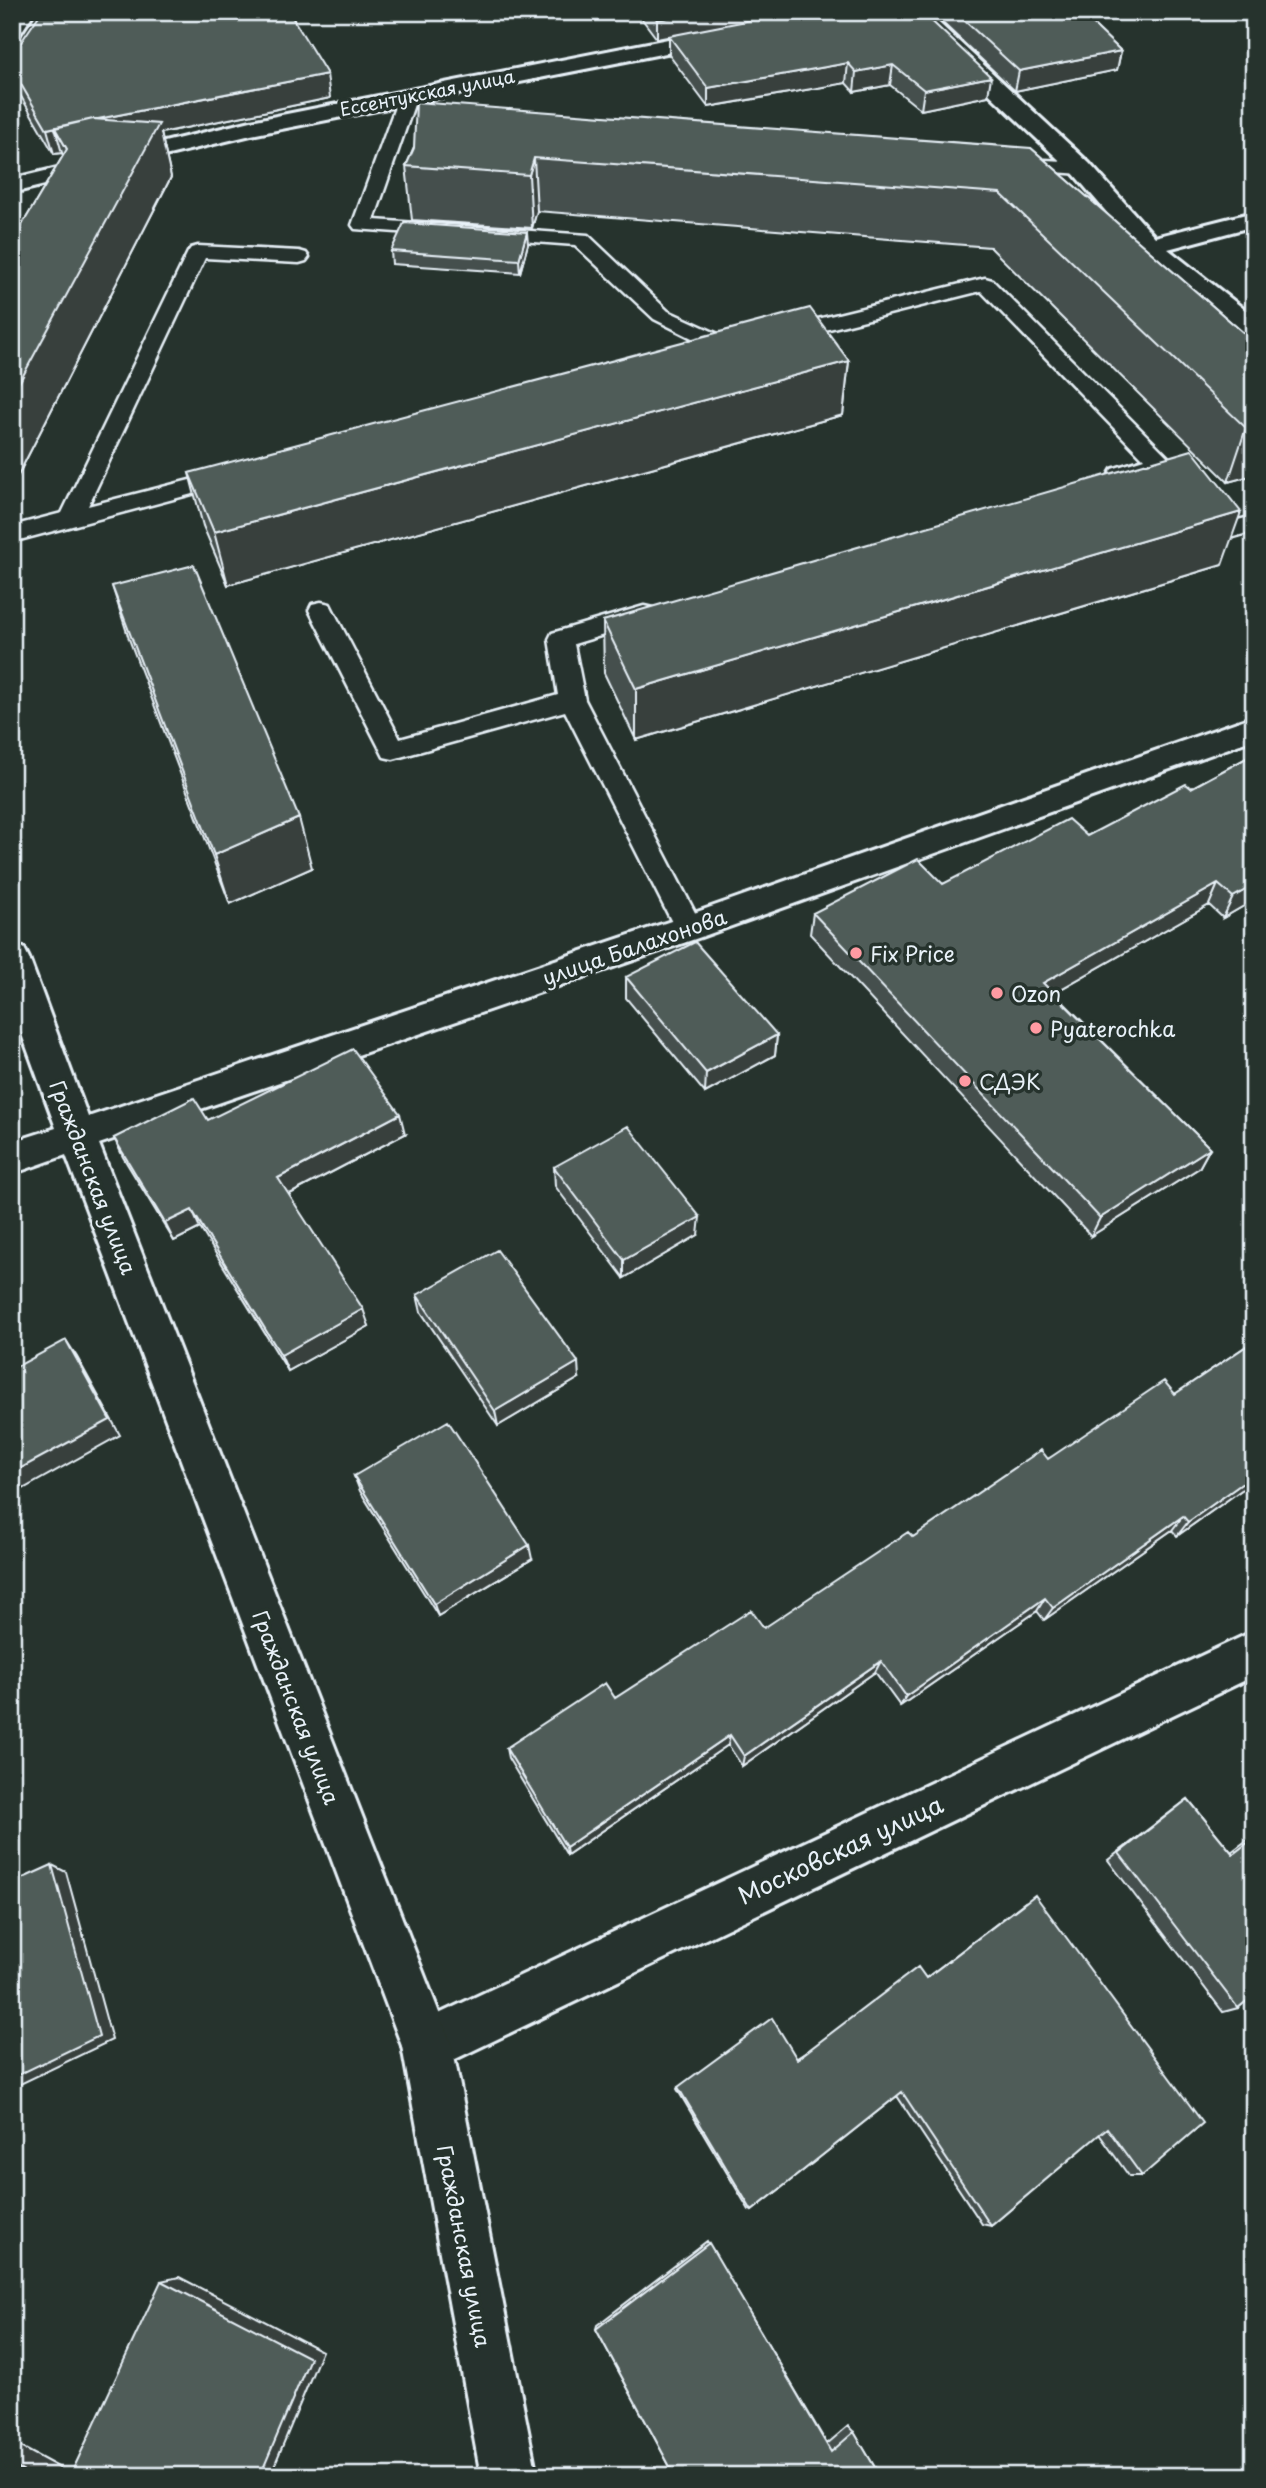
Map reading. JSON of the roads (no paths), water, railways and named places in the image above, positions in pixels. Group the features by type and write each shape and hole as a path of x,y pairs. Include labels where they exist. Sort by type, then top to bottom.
{"street":[{"path":"12,69 49,12"},
{"path":"914,12 1081,168 1149,246 1254,330"},
{"name":"Ессентукская улица","path":"12,186 251,128 736,33"},
{"path":"1149,246 1254,219"},
{"name":"улица Балахонова","path":"12,1158 689,928 1254,727"},
{"name":"Гражданская улица","path":"12,958 427,2046 509,2476"},
{"name":"Московская улица","path":"427,2046 1254,1653"}],"lane":[{"path":"408,96 362,225 581,239 662,315 730,348"},
{"path":"985,162 1081,168"},
{"path":"71,518 198,252 299,257"},
{"path":"703,355 985,284 1230,530 1254,523"},
{"path":"1093,482 1160,462"},
{"path":"12,534 260,469"},
{"path":"667,607 561,639 572,700 689,928"},
{"path":"321,610 393,750 572,700"}],"place":[{"name":"Fix Price","path":"856,953"},
{"name":"Ozon","path":"997,993"},
{"name":"Pyaterochka","path":"1036,1028"},
{"name":"СДЭК","path":"965,1081"}]}
